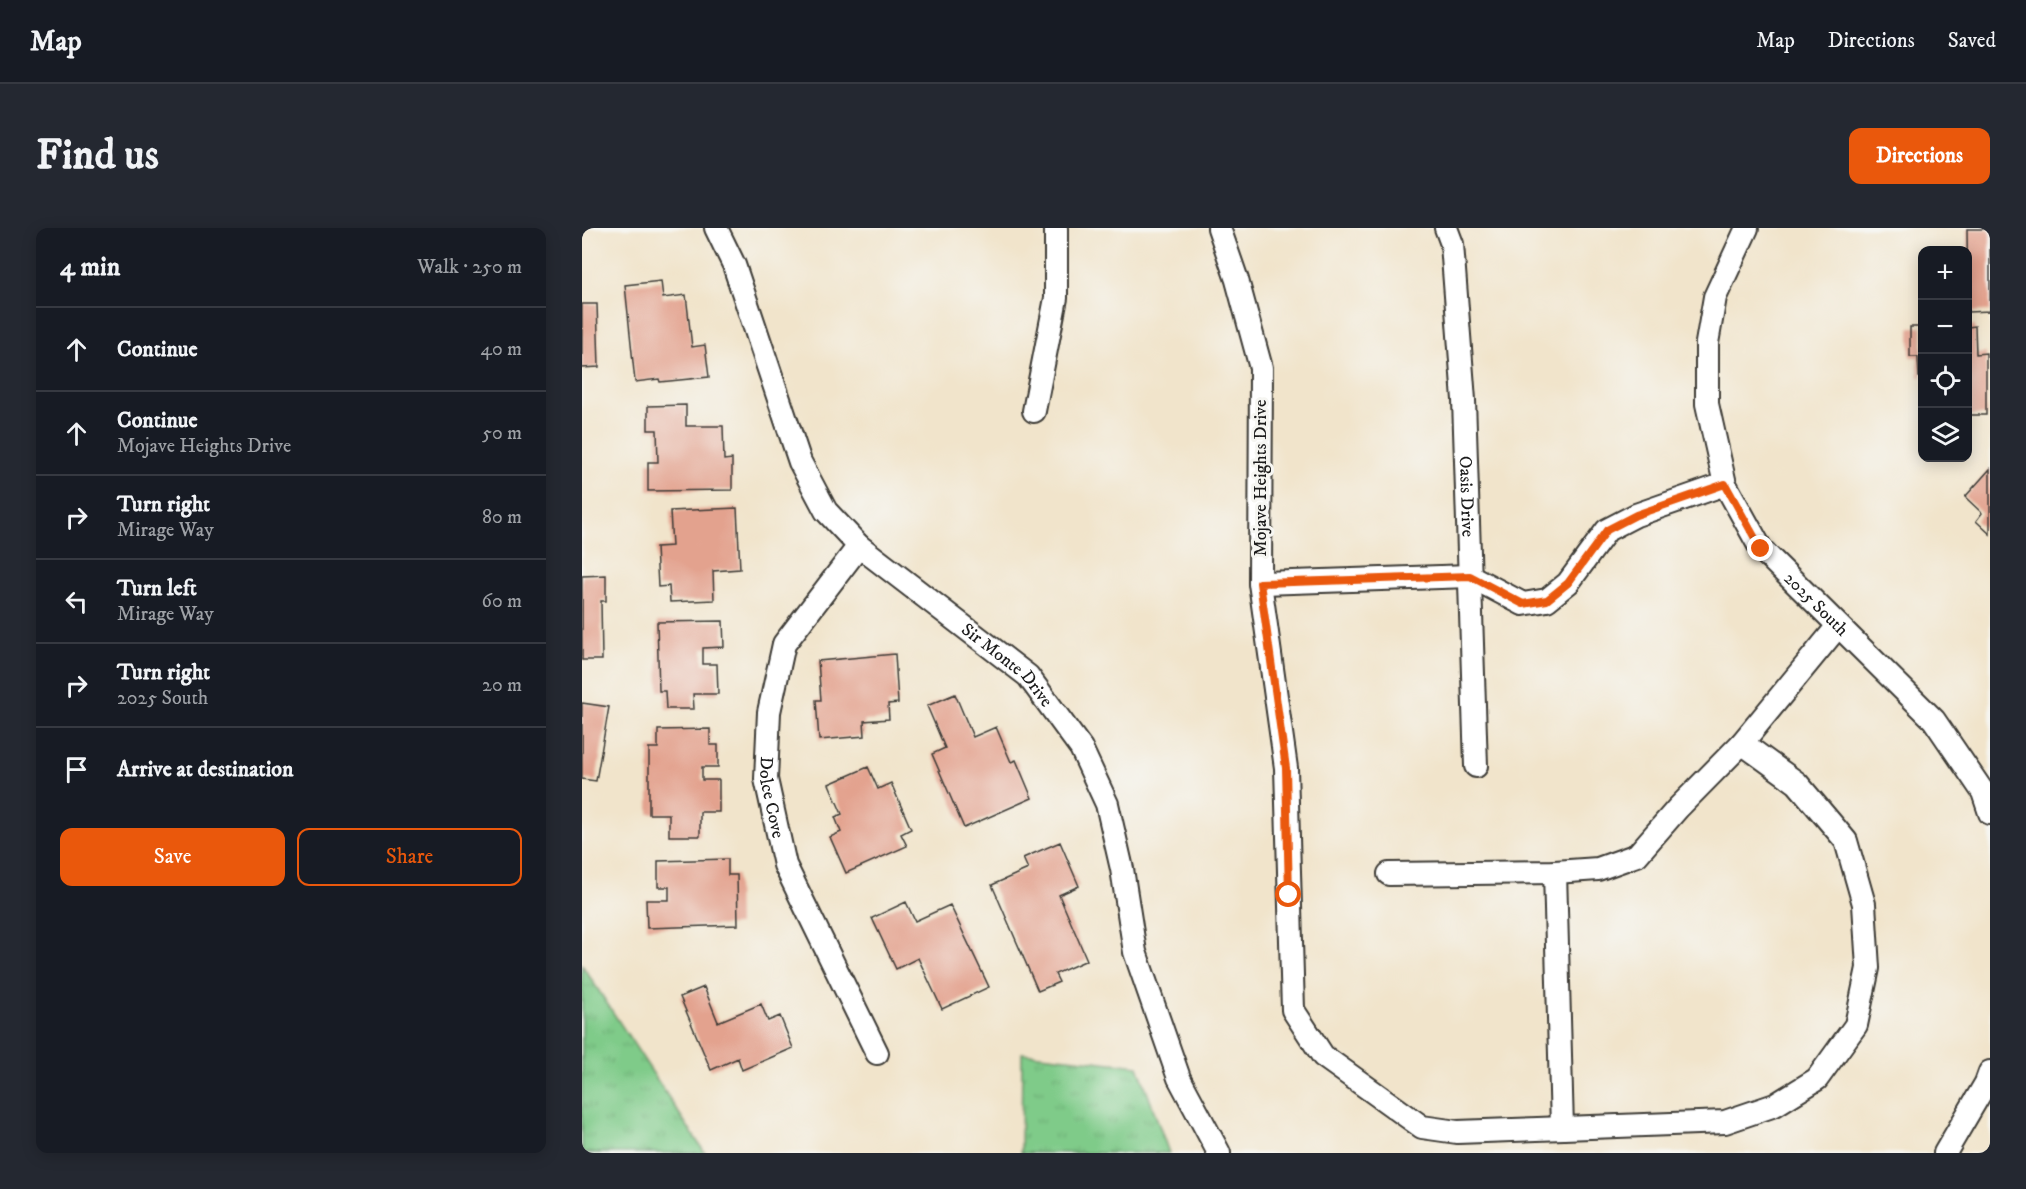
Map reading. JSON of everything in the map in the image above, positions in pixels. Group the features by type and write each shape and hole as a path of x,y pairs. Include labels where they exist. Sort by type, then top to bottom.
{"street":[{"name":"Sir Monte Drive","path":"716,228 734,265 800,462 826,511 859,546 1028,676 1081,748 1107,804 1122,869 1135,952 1179,1078 1219,1153"},
{"path":"1034,411 1056,298 1056,228"},
{"name":"Mojave Heights Drive","path":"1219,228 1238,280 1261,368 1260,583 1286,768 1293,1010 1323,1056 1422,1127 1457,1132 1725,1122 1775,1105 1817,1079 1856,1025 1868,968 1864,904 1846,841 1797,783 1742,743"},
{"name":"Oasis Drive","path":"1446,228 1452,244 1464,400 1476,766"},
{"name":"2025 South","path":"1747,228 1715,297 1707,344 1707,404 1725,484 1761,549 1934,720 1983,792 1990,813"},
{"path":"1260,583 1470,576 1523,604 1547,600 1568,583 1607,530 1636,515 1725,484"},
{"name":"Dolce Cove","path":"859,546 784,644 769,712 766,779 785,865 877,1053"},
{"path":"1389,874 1555,872 1598,869 1637,855 1678,807 1742,743 1838,626"},
{"path":"1555,872 1562,1128"},
{"path":"1945,1153 1986,1083 1990,1072"}],"green space":[{"path":"582,965 705,1153 582,1153"},
{"path":"1022,1053 1138,1066 1169,1153 1021,1153"}],"building":[{"path":"1967,229 1990,229 1990,311 1972,312 1972,246 1967,246"},
{"path":"661,281 663,298 686,295 692,347 705,345 709,377 635,382 625,285"},
{"path":"582,304 597,304 599,367 582,368"},
{"path":"1972,326 1975,326 1976,354 1986,353 1986,415 1972,415"},
{"path":"1910,327 1918,327 1918,357 1910,357"},
{"path":"686,405 686,426 723,426 724,460 732,459 732,490 648,491 648,462 658,462 657,430 648,430 648,406"},
{"path":"1990,469 1990,534 1976,521 1982,513 1965,497"},
{"path":"737,508 740,569 713,571 714,600 670,602 669,586 658,587 656,547 672,546 670,511"},
{"path":"606,575 606,601 601,601 602,660 582,660 582,576"},
{"path":"723,621 724,647 703,648 703,664 717,664 718,694 693,694 694,709 666,709 665,691 659,691 657,622"},
{"path":"895,654 898,703 888,704 889,719 864,721 865,736 819,740 816,700 821,700 818,661"},
{"path":"955,694 973,737 996,727 1011,762 1016,760 1032,798 964,828 932,754 945,748 927,706"},
{"path":"582,703 609,707 596,781 582,779"},
{"path":"710,729 710,745 718,745 718,767 702,767 702,780 719,780 719,812 700,812 700,836 669,836 669,814 649,814 649,748 658,748 658,730"},
{"path":"868,767 878,789 891,783 911,829 901,834 907,846 846,873 830,837 841,832 835,817 842,814 829,784"},
{"path":"1060,842 1079,886 1059,895 1087,960 1055,974 1059,982 1038,991 992,885 1028,869 1023,858"},
{"path":"728,859 728,875 737,875 738,925 647,928 646,900 669,900 669,887 658,887 658,861"},
{"path":"906,902 915,921 950,905 989,987 942,1009 918,958 896,969 872,918"},
{"path":"704,987 718,1022 761,1004 768,1021 780,1016 793,1048 742,1070 738,1058 711,1070 680,997"}],"route":[{"path":"1289,895 1286,768 1260,583 1470,576 1523,604 1547,600 1568,583 1607,530 1636,515 1725,484 1761,549"}]}
